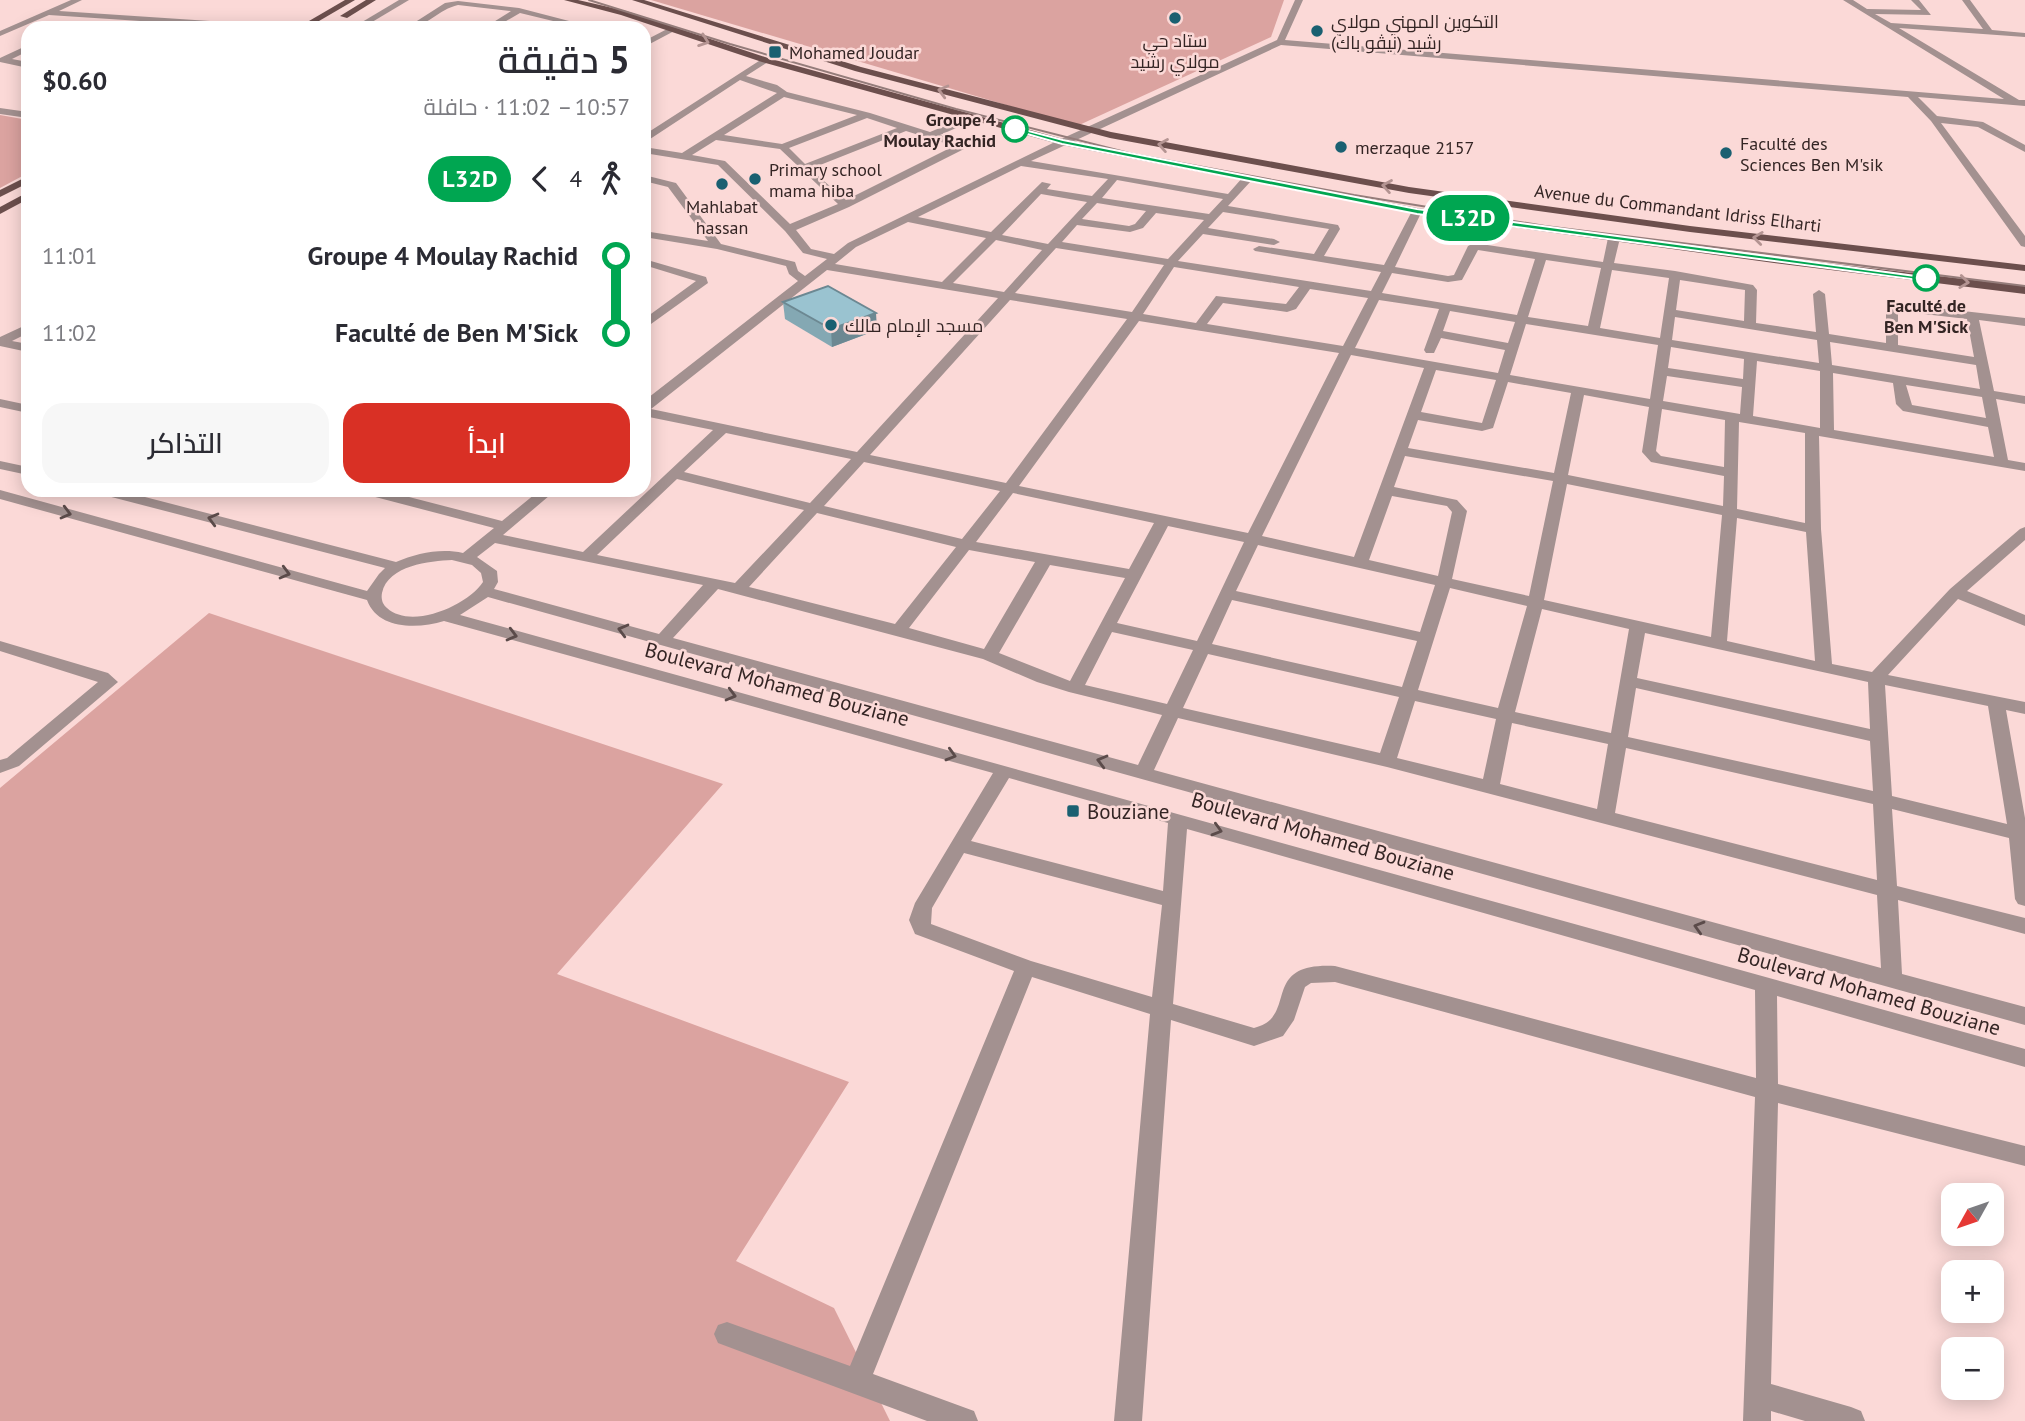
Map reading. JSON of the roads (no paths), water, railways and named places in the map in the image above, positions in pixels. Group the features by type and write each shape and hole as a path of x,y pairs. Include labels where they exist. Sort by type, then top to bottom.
{"main road":[{"path":"314,21 351,0"},
{"path":"334,21 372,0"},
{"name":"Avenue du Commandant Idriss Elharti","path":"568,0 645,21"},
{"name":"Avenue du Commandant Idriss Elharti","path":"636,0 858,69 1088,130 1409,190 1704,231 2025,268"},
{"name":"Avenue du Commandant Idriss Elharti","path":"651,23 765,60 1062,142 1247,179 1417,212 2025,290"},
{"path":"0,194 21,183"},
{"path":"0,211 21,199"}],"street":[{"path":"30,21 78,0"},
{"path":"368,21 405,0"},
{"path":"1280,42 1299,0"},
{"path":"1847,0 2023,105"},
{"path":"1864,10 1928,13 1915,0"},
{"path":"1966,0 1989,32"},
{"path":"422,21 453,3 519,10 564,21"},
{"path":"500,21 519,10"},
{"path":"48,13 177,21"},
{"path":"86,21 97,16"},
{"path":"0,34 21,25"},
{"path":"1888,25 2025,35"},
{"path":"651,40 674,29"},
{"path":"651,404 829,261 907,218 1062,142 1280,42 2023,105"},
{"path":"21,52 3,60 21,64"},
{"path":"651,134 765,60"},
{"path":"739,77 774,87 784,94 867,115 963,146 845,205 789,229"},
{"path":"683,157 784,94"},
{"path":"1912,96 1934,119 2024,242"},
{"path":"0,111 21,114"},
{"path":"716,137 783,147 867,115"},
{"path":"932,135 974,117"},
{"path":"1934,119 1980,124 2025,149"},
{"path":"651,124 664,126"},
{"path":"803,168 907,127"},
{"path":"783,147 845,205"},
{"path":"651,151 711,161 728,168 789,229 807,251 829,261 943,286 1348,351 2025,467"},
{"path":"1022,163 1230,197"},
{"path":"943,286 1060,169"},
{"path":"738,589 862,457 1004,296 1115,177"},
{"path":"899,630 1010,488 1135,317 1172,261 1247,179"},
{"path":"651,180 673,185 717,246"},
{"path":"1039,191 1211,218"},
{"path":"1220,208 1331,225 1335,229 1320,254"},
{"path":"1074,221 1130,229 1139,226 1153,210"},
{"path":"1144,772 1253,539 1417,212"},
{"path":"907,218 982,232 991,237 1172,261 1320,254 1454,279 1462,271 1474,246 1749,287 1750,325"},
{"path":"1200,230 1307,284 2025,400"},
{"path":"651,235 699,242 791,264"},
{"path":"1593,330 1614,238"},
{"path":"689,250 699,242"},
{"path":"791,264 807,251"},
{"path":"1412,415 1486,426 1524,319 1542,255"},
{"path":"651,262 673,262 700,276 702,283 651,320"},
{"path":"791,264 793,272 806,281"},
{"path":"1675,274 1649,452 1651,456 1731,473"},
{"path":"1199,327 1220,299 1287,308 1292,306 1307,284"},
{"path":"1819,294 1826,368 1813,529 1824,667"},
{"path":"1430,350 1446,306"},
{"path":"1892,347 1892,307 2025,322"},
{"path":"1671,313 1981,362"},
{"path":"1972,316 2002,463"},
{"path":"0,342 21,332"},
{"path":"1436,333 1514,348"},
{"path":"0,342 21,346"},
{"path":"1719,643 1731,473 1739,418 1749,384 1751,355"},
{"path":"1360,563 1431,366"},
{"path":"1662,371 1749,384"},
{"path":"1899,380 1903,404 1908,408 1994,424"},
{"path":"1490,789 1535,602 1578,390"},
{"path":"0,403 21,408"},
{"path":"651,412 1253,539 1824,667 2025,709"},
{"path":"651,495 723,428"},
{"path":"1399,451 1560,478 1813,529"},
{"path":"0,465 21,470"},
{"path":"673,474 966,545 1134,575"},
{"path":"1385,490 1458,506 1460,511 1444,582 1387,761"},
{"path":"0,495 372,597"},
{"path":"128,497 398,567"},
{"path":"394,497 500,533 586,556 715,583 989,655 1043,678 1075,688 1387,761 2025,926"},
{"path":"414,502 420,497"},
{"path":"468,557 541,497"},
{"path":"586,556 649,497"},
{"path":"1075,688 1163,520"},
{"path":"1892,980 1876,678 1956,592 2024,535"},
{"path":"434,556 468,557 481,563 489,571 491,582 486,593 470,606 446,617 404,621 387,616 376,608 372,597 375,587 398,567 434,556"},
{"path":"989,655 1045,559"},
{"path":"662,640 715,583"},
{"path":"1956,592 2025,621"},
{"name":"Boulevard Mohamed Bouziane","path":"486,593 2025,1016"},
{"path":"1227,594 1426,638"},
{"name":"Boulevard Mohamed Bouziane","path":"446,617 1004,770 2025,1058"},
{"path":"1605,817 1637,625"},
{"path":"1107,626 1408,692 2021,834"},
{"path":"0,646 102,677 109,682 13,762 0,767"},
{"path":"1628,681 1879,737"},
{"path":"1996,703 2016,769 2025,899"},
{"path":"1004,770 922,908 919,920 922,929 1026,967 1254,1037 1273,1032 1283,1021 1294,983 1304,974 1315,971 1335,974 1767,1091 2025,1156"},
{"path":"1128,1421 1136,1364 1149,1144 1173,901 1178,819"},
{"path":"959,845 1173,901"},
{"path":"857,1380 1026,967"},
{"path":"1757,1421 1767,1091 1766,985"},
{"path":"727,1334 964,1421"},
{"path":"1756,1393 1851,1421"}],"tram line":[{"path":"589,0 956,109 1133,154 1354,195 1545,226 2025,286"}],"place":[{"name":"ستاد حي مولاي رشيد","path":"1175,18"},
{"name":"التكوين المهني مولاي رشيد (نيڤو باك)","path":"1317,31"},
{"name":"Mohamed Joudar","path":"775,52"},
{"name":"Groupe 4 Moulay Rachid","path":"1015,129"},
{"name":"merzaque 2157","path":"1341,147"},
{"name":"Faculté des Sciences Ben M'sik","path":"1726,153"},
{"name":"Primary school mama hiba","path":"755,179"},
{"name":"Mahlabat hassan","path":"722,184"},
{"name":"Faculté de Ben M'Sick","path":"1926,278"},
{"name":"مسجد الإمام مالك","path":"831,325"},
{"name":"Bouziane","path":"1073,811"}]}
